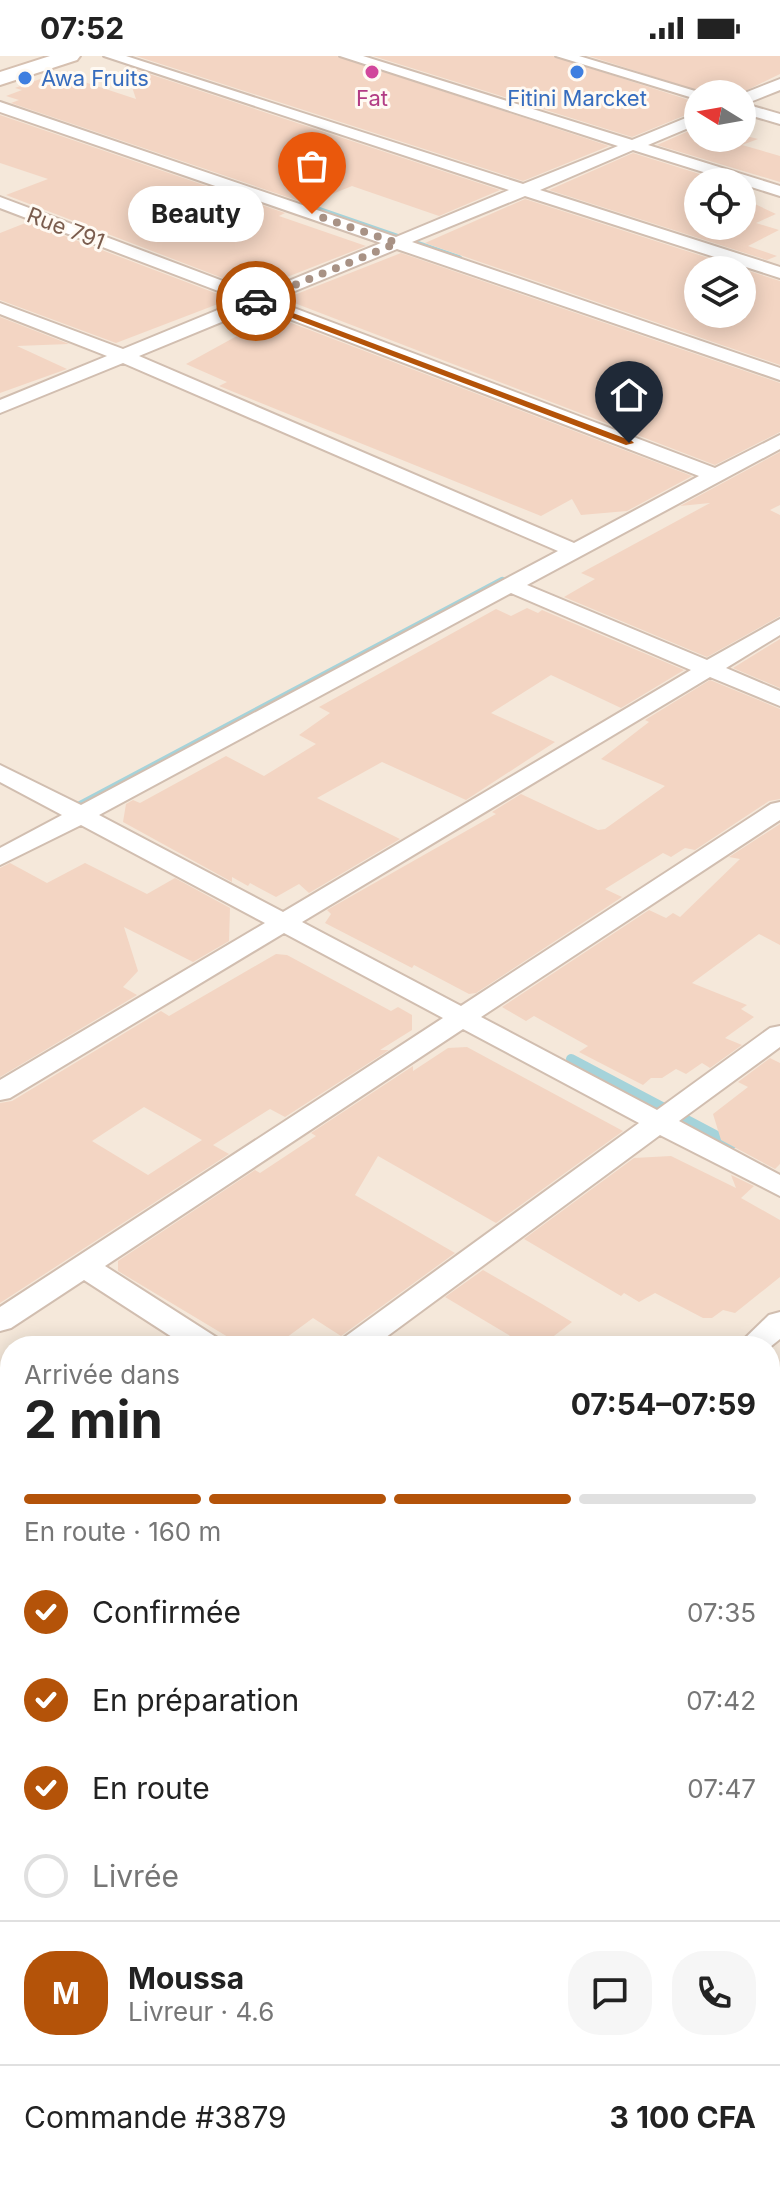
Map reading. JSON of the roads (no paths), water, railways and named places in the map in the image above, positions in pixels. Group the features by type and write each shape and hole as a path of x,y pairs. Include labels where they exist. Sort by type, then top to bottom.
{"street":[{"path":"0,79 70,56"},
{"path":"111,56 780,273"},
{"path":"347,56 780,191"},
{"path":"563,56 684,91"},
{"path":"756,94 780,84"},
{"path":"0,107 780,374"},
{"path":"756,112 780,119"},
{"path":"0,407 684,124"},
{"name":"Rue 791","path":"0,202 715,475"},
{"path":"0,308 123,356 575,551"},
{"path":"0,858 780,441"},
{"path":"510,585 780,699"},
{"path":"0,1092 780,626"},
{"path":"0,772 780,1187"},
{"path":"0,1321 780,809"},
{"path":"367,1336 780,1034"},
{"path":"84,1266 192,1336"},
{"path":"764,1336 780,1322"}],"waterway":[{"path":"311,207 459,258"},
{"path":"80,805 502,581"},
{"path":"571,1059 732,1144"}],"place":[{"name":"Fat","path":"372,72"},
{"name":"Fitini Marcket","path":"577,72"},
{"name":"Awa Fruits","path":"25,78"},
{"name":"Beauty","path":"312,214"}]}
